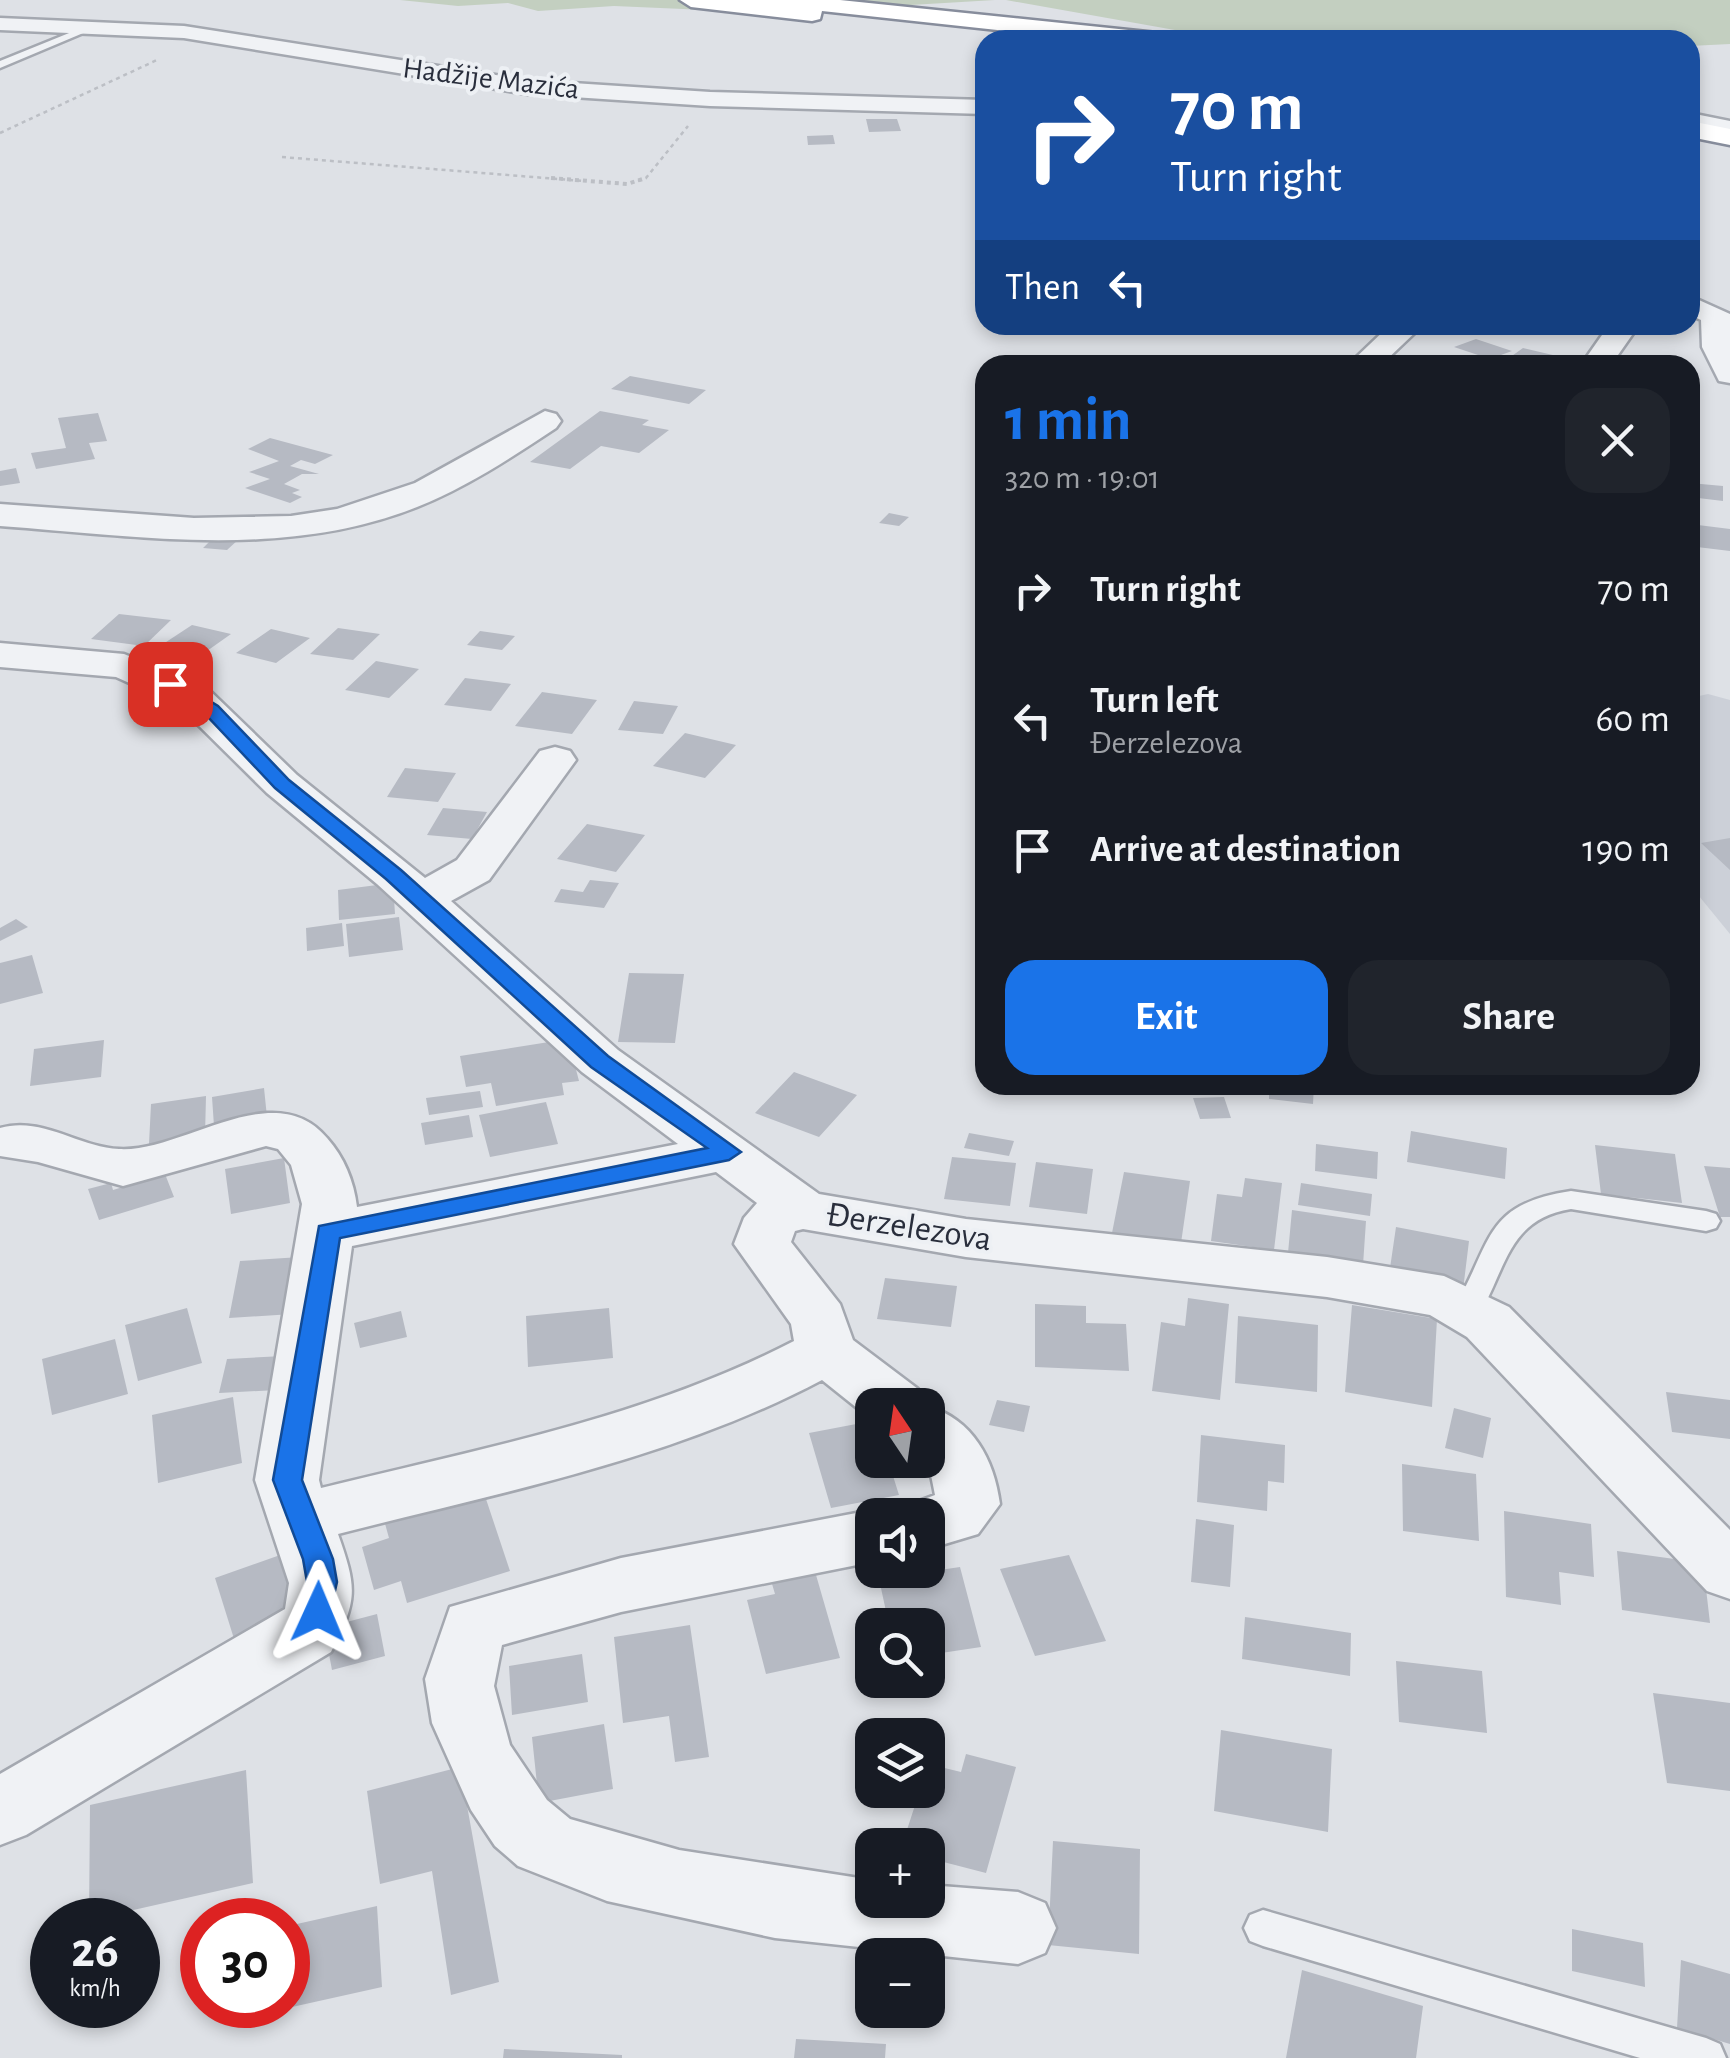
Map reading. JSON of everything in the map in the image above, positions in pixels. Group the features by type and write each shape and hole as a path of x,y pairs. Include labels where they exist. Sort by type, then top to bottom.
{"highway":[{"path":"691,0 975,31"},
{"path":"776,0 1074,30"},
{"path":"1700,130 1730,137"},
{"path":"1700,144 1730,150"}],"street":[{"name":"Hadžije Mazića","path":"0,24 207,35 488,83 710,99 975,108"},
{"path":"1700,122 1730,128"},
{"path":"1700,309 1716,315 1716,347 1730,374"},
{"path":"1374,355 1396,335"},
{"path":"0,514 228,529 310,525 350,517 420,494 545,421"},
{"name":"Đerzelezova","path":"0,655 124,666 192,696 303,803 421,899 600,1062 804,1210 966,1238 1327,1276 1444,1297 1469,1308 1712,1548 1730,1572"},
{"path":"421,899 474,870 555,760"},
{"path":"0,1812 307,1632 318,1612 322,1582 318,1559 287,1480 330,1204 317,1161 296,1134 266,1129 123,1168 104,1166 37,1141 4,1140"},
{"path":"328,1232 729,1152"},
{"path":"804,1210 772,1218 762,1244 820,1319 826,1351 874,1388"},
{"path":"300,1518 647,1432 728,1402 826,1351"},
{"path":"945,1443 953,1449 966,1480 968,1504 945,1519"},
{"path":"855,1539 692,1570 526,1609 474,1627 459,1686 478,1751 508,1808 534,1836 590,1862 687,1888 893,1918 1018,1928"}],"lane":[{"path":"0,65 83,31"},
{"path":"1469,1308 1508,1223 1549,1201 1571,1200 1706,1221"},
{"path":"1263,1928 1706,2058"}],"path":[{"path":"0,133 207,35"},
{"path":"282,157 452,174 635,183 646,178 710,99"}],"shaded area":[{"path":"1700,696 1730,700 1730,934 1700,897"}],"green space":[{"path":"400,0 995,0 776,13 614,6 538,11 508,3 458,6"},
{"path":"1006,0 1730,0 1730,44 1700,46 1700,30 1175,30"}],"building":[{"path":"866,119 897,119 901,131 869,132"},
{"path":"833,135 835,144 808,145 807,136"},
{"path":"1476,339 1512,351 1478,355 1454,347"},
{"path":"1523,348 1553,355 1513,355"},
{"path":"630,376 706,390 689,404 611,389"},
{"path":"600,411 649,420 642,425 669,430 639,453 601,446 570,469 530,462"},
{"path":"98,413 107,441 89,443 95,459 36,469 31,453 66,448 58,418"},
{"path":"270,438 333,455 315,464 301,460 290,466 319,474 302,474 284,484 300,490 292,493 302,497 290,503 245,488 270,479 249,472 279,461 248,449"},
{"path":"16,468 20,483 0,486 0,471"},
{"path":"1700,484 1723,486 1723,501 1700,498"},
{"path":"889,513 909,517 899,526 879,523"},
{"path":"1700,525 1730,529 1730,551 1700,547"},
{"path":"215,536 239,539 227,550 203,548"},
{"path":"119,614 171,620 144,646 91,639"},
{"path":"192,625 231,634 197,658 157,648"},
{"path":"338,628 380,634 353,660 310,654"},
{"path":"271,629 310,638 276,663 236,653"},
{"path":"480,631 515,636 502,650 467,645"},
{"path":"376,661 419,669 389,698 345,690"},
{"path":"465,678 511,684 491,711 444,705"},
{"path":"542,692 597,700 572,734 515,726"},
{"path":"634,701 678,706 663,734 618,730"},
{"path":"685,733 736,745 705,778 653,766"},
{"path":"405,768 456,773 438,802 387,797"},
{"path":"443,808 487,812 472,839 427,835"},
{"path":"587,824 645,835 616,872 557,859"},
{"path":"1730,838 1730,870 1701,843"},
{"path":"590,880 619,883 604,908 554,902 561,889 583,892"},
{"path":"393,883 395,914 339,920 338,890"},
{"path":"399,917 403,950 349,957 346,924"},
{"path":"16,919 28,927 0,941 0,928"},
{"path":"342,923 344,946 307,951 306,928"},
{"path":"32,955 43,993 0,1004 0,963"},
{"path":"629,973 684,974 675,1043 618,1042"},
{"path":"568,1039 579,1081 562,1083 564,1095 496,1106 491,1083 466,1087 460,1056"},
{"path":"104,1040 101,1077 30,1086 34,1049"},
{"path":"794,1072 857,1095 819,1137 755,1113"},
{"path":"264,1088 267,1117 214,1126 212,1097"},
{"path":"480,1091 483,1107 429,1115 426,1098"},
{"path":"1269,1095 1313,1095 1313,1104 1269,1099"},
{"path":"206,1096 205,1136 149,1144 151,1104"},
{"path":"1224,1097 1231,1118 1200,1119 1193,1098"},
{"path":"546,1102 558,1144 490,1157 479,1115"},
{"path":"469,1115 473,1137 425,1145 421,1123"},
{"path":"1411,1131 1507,1148 1505,1179 1407,1162"},
{"path":"969,1133 1014,1141 1009,1156 964,1148"},
{"path":"1316,1144 1378,1152 1377,1179 1315,1171"},
{"path":"1595,1145 1675,1154 1682,1203 1601,1194"},
{"path":"952,1157 1016,1163 1010,1206 944,1199"},
{"path":"284,1158 290,1203 231,1214 225,1169"},
{"path":"1036,1162 1093,1169 1087,1214 1029,1207"},
{"path":"1704,1166 1730,1168 1730,1217 1720,1217"},
{"path":"1124,1172 1190,1181 1181,1243 1112,1233"},
{"path":"165,1174 174,1197 99,1220 88,1189 111,1183 113,1190"},
{"path":"1245,1178 1282,1183 1274,1250 1211,1241 1217,1194 1242,1197"},
{"path":"1301,1183 1372,1194 1370,1216 1298,1205"},
{"path":"1292,1210 1366,1221 1363,1265 1288,1253"},
{"path":"1396,1227 1469,1241 1463,1290 1389,1275"},
{"path":"316,1256 308,1313 229,1318 240,1261"},
{"path":"885,1278 957,1286 951,1327 877,1319"},
{"path":"1188,1298 1229,1304 1220,1400 1152,1391 1161,1322 1185,1326"},
{"path":"1035,1304 1086,1306 1086,1323 1126,1324 1129,1371 1035,1367"},
{"path":"1352,1305 1437,1319 1432,1407 1345,1392"},
{"path":"187,1308 202,1363 138,1381 125,1325"},
{"path":"609,1308 613,1358 528,1367 526,1316"},
{"path":"401,1311 407,1337 360,1348 354,1323"},
{"path":"1238,1316 1318,1325 1317,1392 1235,1383"},
{"path":"115,1339 128,1394 52,1415 42,1359"},
{"path":"283,1356 277,1390 219,1393 227,1359"},
{"path":"1666,1392 1730,1400 1730,1439 1672,1432"},
{"path":"233,1397 242,1463 158,1483 152,1415"},
{"path":"997,1400 1030,1406 1024,1432 989,1425"},
{"path":"1454,1408 1491,1418 1483,1458 1445,1448"},
{"path":"855,1424 855,1478 894,1478 899,1495 855,1498 855,1503 831,1508 809,1433"},
{"path":"1201,1435 1285,1445 1284,1483 1268,1481 1267,1511 1197,1502"},
{"path":"1402,1464 1476,1474 1479,1541 1403,1531"},
{"path":"483,1490 510,1571 407,1603 401,1581 374,1590 362,1547 389,1538 384,1520"},
{"path":"1504,1511 1591,1524 1594,1577 1559,1572 1561,1605 1506,1597"},
{"path":"1196,1519 1234,1525 1230,1587 1191,1582"},
{"path":"1617,1551 1703,1563 1710,1623 1622,1610"},
{"path":"283,1554 304,1617 235,1642 215,1578"},
{"path":"1069,1555 1106,1641 1035,1656 1000,1569"},
{"path":"960,1567 981,1647 945,1652 945,1608 885,1608 881,1588 945,1588 945,1569"},
{"path":"814,1568 840,1658 766,1674 747,1600 775,1594 770,1577"},
{"path":"377,1614 385,1656 332,1670 324,1628"},
{"path":"1245,1617 1351,1633 1350,1676 1242,1659"},
{"path":"690,1625 709,1757 675,1762 669,1716 623,1723 614,1637"},
{"path":"582,1654 588,1702 512,1715 509,1666"},
{"path":"1396,1661 1482,1671 1487,1733 1399,1722"},
{"path":"1653,1693 1730,1703 1730,1791 1667,1783"},
{"path":"604,1724 613,1789 539,1803 532,1737"},
{"path":"1221,1730 1332,1749 1328,1832 1214,1811"},
{"path":"966,1754 1016,1767 986,1873 945,1862 945,1828 908,1828 914,1808 945,1808 945,1768 961,1772"},
{"path":"460,1767 499,1982 451,1995 432,1871 380,1884 367,1791"},
{"path":"246,1770 253,1883 160,1904 160,1898 89,1898 90,1805"},
{"path":"1053,1841 1140,1849 1139,1954 1048,1945"},
{"path":"377,1906 382,1987 310,2003 310,1921"},
{"path":"1572,1929 1643,1943 1645,1987 1572,1971"},
{"path":"1681,1960 1730,1974 1730,2044 1677,2028"},
{"path":"1302,1970 1423,2006 1416,2058 1286,2058"},
{"path":"796,2039 886,2044 885,2058 794,2058"},
{"path":"504,2049 622,2055 622,2058 503,2058"}],"route":[{"path":"170,684 212,710 282,784 394,874 600,1062 729,1152 328,1232 287,1480 318,1559 322,1582 318,1612"}]}
